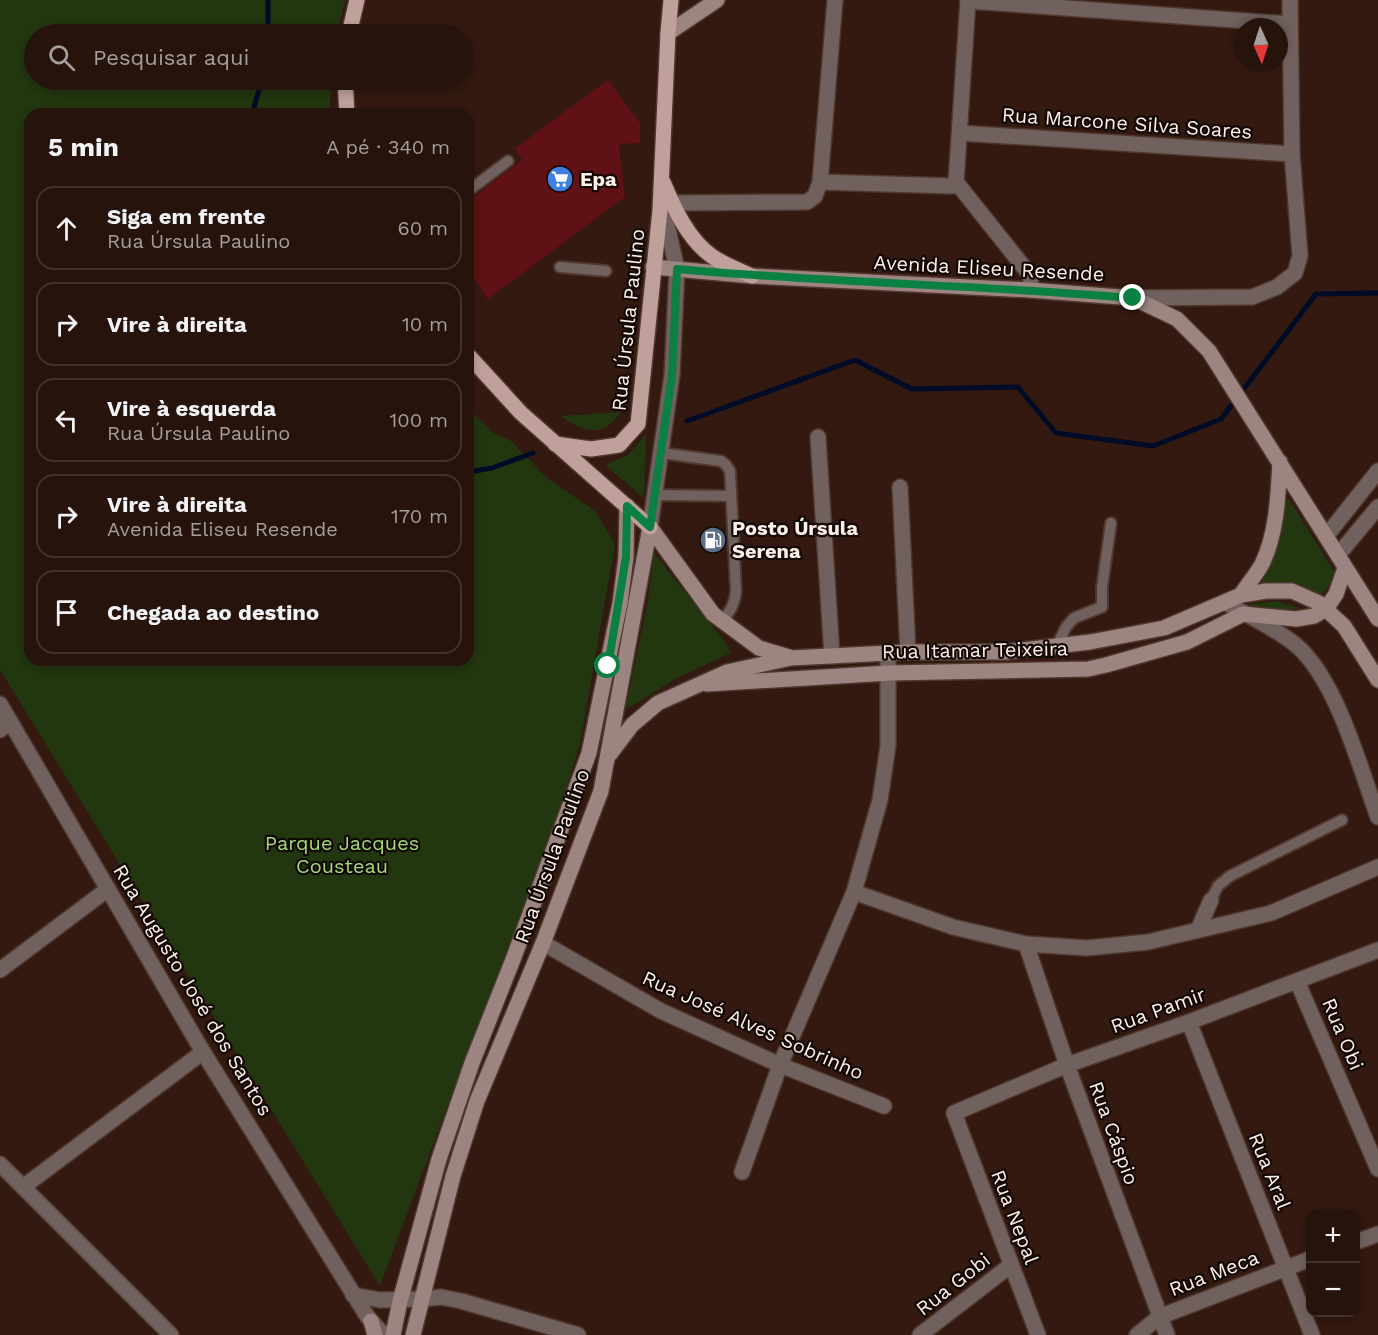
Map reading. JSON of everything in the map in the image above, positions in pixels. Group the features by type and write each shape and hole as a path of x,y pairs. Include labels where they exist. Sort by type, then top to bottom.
{"main road":[{"path":"351,24 357,0"},
{"path":"671,0 662,179 666,201 697,243 713,257 752,276"},
{"path":"668,33 717,0"},
{"path":"346,90 347,108"},
{"name":"Rua Úrsula Paulino","path":"555,444 591,449 619,445 638,424 653,267 666,201"},
{"name":"Avenida Eliseu Resende","path":"653,267 752,276 1030,290 1133,298 1177,319 1209,351 1378,619"},
{"path":"474,362 521,413 650,527"},
{"path":"1240,595 1262,564 1272,532 1278,504 1280,462"},
{"name":"Rua Úrsula Paulino","path":"393,1335 400,1300 439,1159 472,1063 514,957 589,753 620,603 626,557 627,506"},
{"name":"Rua Úrsula Paulino","path":"413,1335 453,1176 477,1101 543,942 601,791 610,754 650,527"},
{"name":"Rua Itamar Teixeira","path":"650,527 713,614 759,648 791,658"},
{"path":"1244,614 1296,619 1314,616 1326,609 1336,594 1342,561"},
{"path":"1240,595 1266,591 1292,591 1319,603 1344,626 1378,680"},
{"name":"Rua Itamar Teixeira","path":"610,754 632,725 658,703 727,672 791,658 909,652 1006,652 1090,642 1164,628 1240,595"},
{"name":"Rua Itamar Teixeira","path":"698,684 889,673 1088,669 1186,642 1244,614"}],"street":[{"path":"666,201 807,202 815,196 820,182 835,0"},
{"path":"820,182 952,186 956,182 968,0 1111,6 1290,24"},
{"path":"1133,298 1252,297 1277,287 1295,273 1300,256 1292,154 1290,0"},
{"name":"Rua Marcone Silva Soares","path":"960,133 1292,154"},
{"path":"956,182 1031,276 1030,290"},
{"name":"Rua Úrsula Paulino","path":"650,527 672,375 677,269 666,201"},
{"path":"818,437 832,656"},
{"path":"1327,535 1378,471"},
{"path":"900,487 909,652"},
{"path":"1342,561 1378,507"},
{"path":"1226,603 1296,645 1319,673 1340,712 1378,817"},
{"path":"741,1172 780,1065 854,892 880,800 888,746 888,653"},
{"name":"Rua Augusto José dos Santos","path":"0,704 5,726 108,889 203,1052 373,1328 387,1335"},
{"path":"854,892 953,927 1026,944 1087,948 1148,942 1271,913 1378,867"},
{"path":"0,970 108,889"},
{"path":"1198,930 1211,900"},
{"name":"Rua José Alves Sobrinho","path":"543,942 661,1011 780,1065 884,1106"},
{"name":"Rua Cáspio","path":"1026,944 1067,1065 1167,1335"},
{"name":"Rua Pamir","path":"954,1113 1067,1065 1189,1022 1378,950"},
{"name":"Rua Obi","path":"1297,981 1378,1169"},
{"name":"Rua Aral","path":"1189,1022 1312,1335"},
{"path":"23,1187 203,1052"},
{"name":"Rua Nepal","path":"954,1113 1038,1335"},
{"path":"0,1164 171,1335"},
{"path":"1360,1241 1378,1234"},
{"name":"Rua Meca","path":"1137,1335 1159,1317 1306,1261"},
{"name":"Rua Gobi","path":"920,1335 1011,1265"},
{"path":"353,1295 380,1300 441,1297 578,1335"}],"lane":[{"path":"474,186 508,161"},
{"path":"560,267 606,271"},
{"path":"661,453 721,461 730,471 736,601 722,622"},
{"path":"654,495 731,496"},
{"path":"1057,646 1066,627 1074,618 1102,607 1102,587 1111,523"},
{"path":"1211,900 1218,886 1230,876 1342,820"}],"green space":[{"name":"Parque Jacques Cousteau","path":"0,0 345,0 339,24 24,24 24,90 330,90 330,108 24,108 24,666 474,666 474,415 494,433 511,441 546,477 595,511 615,544 580,744 524,925 453,1091 380,1286 0,670"},
{"path":"621,412 607,426 592,430 577,426 561,416"},
{"path":"646,434 644,498 605,465 628,455"},
{"path":"1289,499 1335,573 1331,584 1321,595 1291,585 1259,583 1258,579 1279,533 1284,501"},
{"path":"654,553 725,642 731,653 677,678 625,710 647,606"},
{"path":"1276,601 1300,608 1294,611 1274,613 1254,608 1249,604"}],"building":[{"name":"Epa","path":"608,80 640,123 640,143 619,144 625,197 488,299 474,279 474,196 522,160 515,148"}],"waterway":[{"path":"268,0 268,24"},
{"path":"254,108 259,90"},
{"path":"687,421 855,360 912,389 1018,387 1056,433 1153,446 1221,419 1316,294 1378,293"},
{"path":"474,471 492,468 533,453"}],"place":[{"name":"Epa","path":"560,179"},
{"name":"Posto Úrsula Serena","path":"713,540"}],"route":[{"path":"608,666 626,557 627,506 650,527 672,375 677,269 752,276 1030,290 1133,298"}]}
